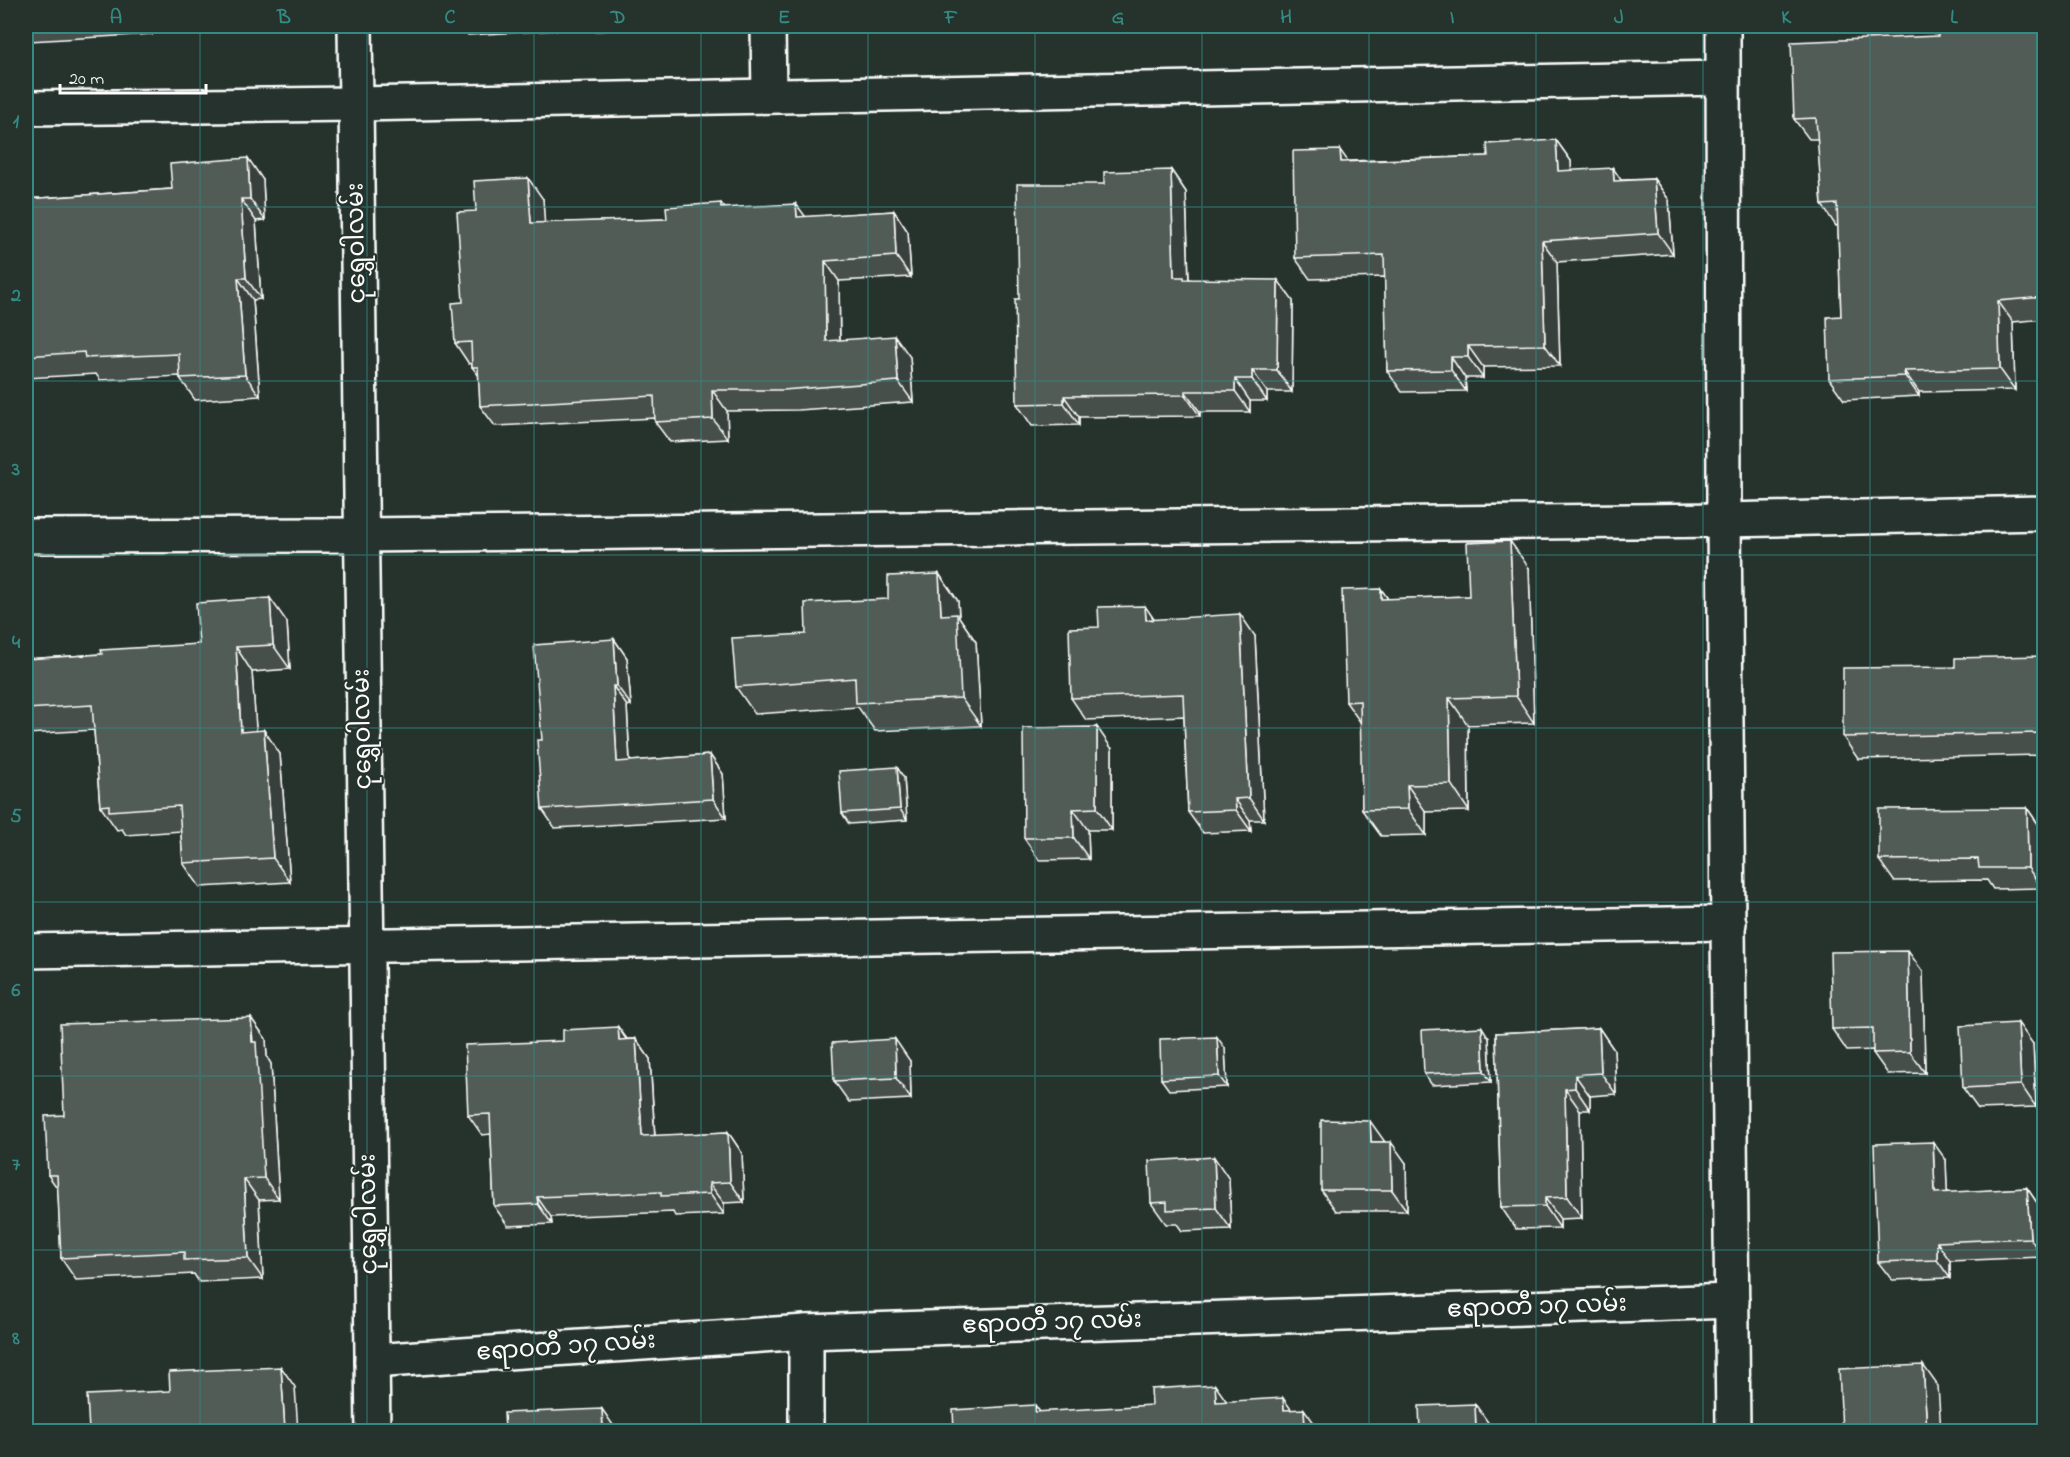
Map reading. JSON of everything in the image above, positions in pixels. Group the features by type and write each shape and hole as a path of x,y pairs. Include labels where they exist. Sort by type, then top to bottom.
{"street":[{"name":"ငုရွှေဝါလမ်း","path":"355,26 373,1431"},
{"path":"768,26 769,96"},
{"path":"1724,26 1724,520 1733,1431"},
{"path":"26,108 356,104 1723,78"},
{"path":"26,536 361,535 1724,520 2044,513"},
{"path":"26,951 1729,923"},
{"name":"ဧရာဝတီ ၁၇ လမ်း","path":"372,1361 806,1332 1732,1301"},
{"path":"806,1332 806,1431"}],"building":[{"path":"1937,26 2044,26 2044,205 2041,205 2044,297 1998,301 2000,369 1904,371 1905,376 1829,379 1827,317 1841,316 1837,204 1822,205 1816,118 1794,119 1791,42 1938,36"},
{"path":"1556,140 1558,171 1613,168 1614,181 1654,179 1658,233 1542,241 1545,345 1468,346 1468,357 1451,357 1451,370 1387,371 1384,255 1295,258 1293,151 1340,150 1341,162 1488,156 1487,144"},
{"path":"248,158 250,199 241,199 246,278 238,278 245,375 180,378 179,354 85,358 84,352 26,356 26,199 172,189 170,164"},
{"path":"1171,170 1174,277 1278,280 1277,370 1252,370 1252,379 1235,379 1235,391 1185,391 1185,395 1064,396 1064,403 1017,404 1015,299 1019,299 1017,184 1104,184 1104,172"},
{"path":"528,178 531,223 667,219 666,207 721,203 721,208 796,204 797,217 894,211 896,256 825,261 826,341 895,336 898,381 783,390 712,390 713,419 655,422 654,396 480,406 478,367 472,367 471,342 455,343 452,303 463,302 457,212 476,211 474,181"},
{"path":"1510,541 1516,696 1449,698 1451,784 1407,785 1408,809 1362,810 1360,701 1346,702 1342,590 1381,589 1381,599 1469,596 1467,543"},
{"path":"939,574 941,615 957,614 961,698 856,703 855,678 736,687 732,638 806,634 805,603 888,599 888,576"},
{"path":"270,598 273,645 236,647 241,732 264,730 273,858 183,863 179,806 109,811 109,805 100,806 92,705 26,709 26,659 102,654 101,650 199,644 196,603"},
{"path":"1145,606 1146,620 1240,614 1249,798 1235,799 1236,810 1188,812 1183,694 1071,698 1069,628 1099,627 1098,607"},
{"path":"614,639 617,686 613,686 617,762 710,755 713,799 542,809 537,740 542,740 534,645"},
{"path":"2044,656 2044,733 1843,737 1843,668 1955,667 1955,658"},
{"path":"1097,727 1097,808 1073,809 1074,838 1024,838 1023,728"},
{"path":"897,767 900,809 842,813 839,771"},
{"path":"2027,808 2028,868 1979,868 1978,859 1879,860 1879,809"},
{"path":"1908,951 1910,1052 1873,1053 1873,1028 1832,1029 1830,952"},
{"path":"251,1018 252,1042 256,1042 264,1178 244,1179 248,1258 184,1260 184,1252 61,1258 57,1175 48,1175 45,1116 64,1115 60,1024"},
{"path":"2018,1023 2021,1085 1963,1088 1960,1026"},
{"path":"618,1027 619,1040 636,1039 642,1136 728,1132 730,1182 709,1183 710,1194 661,1196 661,1192 537,1197 538,1204 494,1206 490,1114 468,1115 465,1045 563,1041 563,1030"},
{"path":"1482,1027 1484,1071 1424,1074 1422,1030"},
{"path":"1599,1028 1601,1073 1575,1075 1575,1088 1565,1089 1567,1197 1545,1198 1545,1206 1501,1207 1496,1033"},
{"path":"1217,1037 1219,1076 1161,1079 1160,1039"},
{"path":"895,1039 896,1078 834,1081 832,1043"},
{"path":"1321,1120 1370,1121 1371,1142 1391,1142 1392,1190 1321,1190"},
{"path":"1933,1142 1935,1193 2027,1188 2030,1238 1937,1242 1937,1260 1878,1262 1874,1144"},
{"path":"1214,1157 1216,1208 1167,1210 1167,1202 1151,1203 1149,1161"},
{"path":"1923,1365 1927,1431 1842,1431 1839,1369"},
{"path":"281,1367 285,1431 89,1431 87,1395 170,1391 169,1372"},
{"path":"1215,1385 1216,1402 1283,1398 1284,1410 1304,1409 1305,1431 954,1431 953,1410 1035,1405 1035,1412 1152,1405 1151,1389"},
{"path":"1475,1404 1476,1431 1420,1431 1419,1406"},
{"path":"602,1409 603,1431 505,1431 504,1413"}]}
